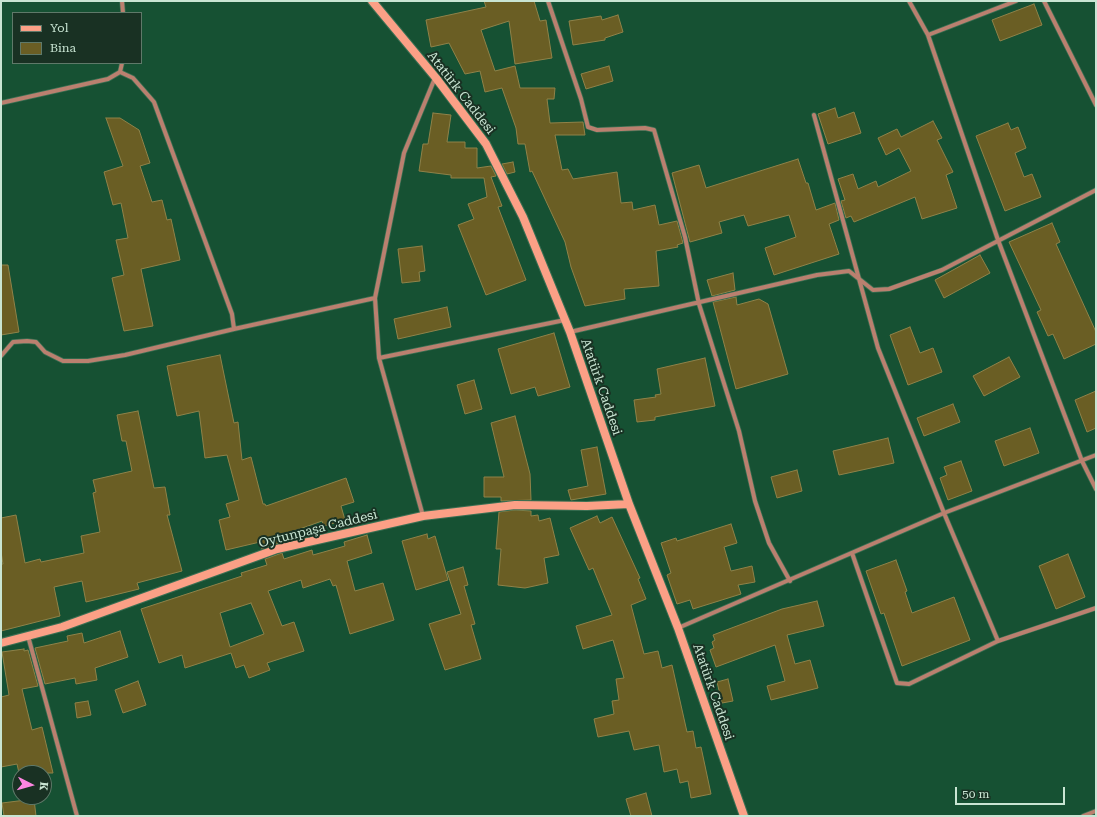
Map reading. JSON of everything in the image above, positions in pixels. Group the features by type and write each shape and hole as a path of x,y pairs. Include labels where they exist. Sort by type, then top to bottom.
{"main road":[{"name":"Atatürk Caddesi","path":"372,1 436,78 486,144 523,217 570,332 629,504 678,628 744,816"},
{"name":"Oytunpaşa Caddesi","path":"1,643 62,627 277,549 423,516 515,506 587,506 629,504"}],"street":[{"path":"122,1 123,12"},
{"path":"548,1 581,99 588,127 597,130 645,128 654,130 685,237 699,304 739,431 755,501 769,543 790,581"},
{"path":"909,1 928,34 998,240 1082,461 1096,490"},
{"path":"928,34 1016,1"},
{"path":"1044,1 1096,105"},
{"path":"1,102 108,80 120,72 122,64"},
{"path":"120,72 133,78 154,102 232,314 234,329"},
{"path":"423,516 379,358 375,298 404,153 436,78"},
{"path":"814,115 861,281 878,348 944,513 998,642"},
{"path":"570,332 699,304 817,275 848,271 873,290 889,289 942,270 1096,190"},
{"path":"1,356 13,342 27,341 36,342 45,352 63,361 88,361 125,355 375,298"},
{"path":"379,358 565,320"},
{"path":"678,628 790,581 944,513 1096,455"},
{"path":"852,553 897,683 908,684 916,681 998,642 1096,608"},
{"path":"28,636 77,816"},
{"path":"1082,816 1096,811"}],"building":[{"path":"484,1 534,1 540,21 546,20 552,58 515,64 509,21 481,30 495,71 515,66 520,88 555,88 554,99 547,99 550,123 583,122 585,135 555,135 562,170 568,169 573,179 617,172 621,203 632,202 633,210 655,205 659,225 677,221 683,243 677,245 678,247 656,251 659,286 624,289 625,299 585,306 571,267 565,242 532,171 530,172 525,144 518,144 516,128 502,88 485,92 480,71 465,74 449,43 431,47 426,20 486,7"},
{"path":"1034,4 1042,25 1000,41 992,20"},
{"path":"618,15 623,32 605,38 605,40 573,45 569,21 601,16 602,20"},
{"path":"609,66 613,81 586,89 581,74"},
{"path":"835,108 838,118 854,112 861,133 828,144 818,114"},
{"path":"433,113 451,115 447,142 465,142 465,148 477,148 477,168 491,166 496,176 491,177 502,206 498,207 526,280 486,295 458,225 474,219 468,204 487,197 484,178 451,178 451,175 419,171 423,144 428,144"},
{"path":"106,118 120,118 139,130 150,163 140,166 152,202 162,200 167,220 171,219 180,260 141,269 153,326 124,331 112,278 124,275 116,240 128,238 121,203 113,205 104,172 123,166"},
{"path":"933,121 942,138 937,140 953,172 946,175 957,208 922,219 915,197 854,222 851,216 846,218 841,201 845,200 838,179 853,174 858,189 876,181 878,187 911,171 899,148 886,155 878,138 897,129 901,137"},
{"path":"1008,123 1011,130 1018,127 1026,148 1015,153 1024,177 1032,174 1041,197 1005,211 976,136"},
{"path":"798,159 806,183 808,183 816,210 835,203 839,220 829,224 839,254 774,275 765,248 796,237 789,215 748,226 744,215 719,222 722,233 690,242 672,173 699,165 706,188"},
{"path":"513,162 515,172 507,174 502,164"},
{"path":"1052,223 1060,242 1056,244 1096,332 1096,344 1064,359 1053,334 1048,336 1037,312 1041,310 1009,242"},
{"path":"422,246 425,271 419,272 420,281 402,283 398,249"},
{"path":"980,255 990,273 944,298 935,280"},
{"path":"1,265 8,265 19,332 1,335"},
{"path":"733,273 735,290 712,296 707,280"},
{"path":"736,297 737,305 759,299 768,304 788,374 736,389 713,302"},
{"path":"447,307 451,327 398,339 394,319"},
{"path":"910,327 920,353 933,348 942,372 908,385 890,335"},
{"path":"554,333 570,387 538,396 535,387 511,394 498,349"},
{"path":"220,355 234,423 238,422 242,460 251,457 263,504 266,506 346,478 354,502 341,506 345,520 324,526 322,521 277,537 279,543 262,549 260,542 226,550 219,520 230,517 226,504 239,500 227,455 205,458 199,411 177,416 167,366"},
{"path":"1009,357 1020,377 984,396 973,376"},
{"path":"705,358 715,406 655,417 655,420 637,422 634,400 656,397 655,395 661,394 657,369"},
{"path":"474,380 482,409 465,414 457,385"},
{"path":"1096,391 1096,428 1087,432 1075,400"},
{"path":"953,404 960,422 924,436 917,418"},
{"path":"138,411 154,488 165,487 170,515 167,515 182,571 137,583 139,589 86,602 82,581 54,587 60,616 1,631 1,564 3,564 1,552 1,518 16,515 25,563 40,559 41,562 84,553 81,536 100,532 93,493 96,492 93,480 132,471 126,441 122,441 117,415"},
{"path":"515,416 530,474 531,500 501,501 501,497 484,497 484,477 504,477 491,423"},
{"path":"1030,428 1039,453 1004,466 995,441"},
{"path":"888,438 894,463 839,475 833,451"},
{"path":"597,447 606,494 571,500 568,490 588,486 581,450"},
{"path":"961,461 972,491 948,500 940,478 947,475 944,467"},
{"path":"797,470 802,491 777,498 771,477"},
{"path":"515,510 531,511 531,516 538,515 539,521 550,518 559,555 544,558 548,583 525,588 498,585 501,549 496,549 499,512"},
{"path":"597,516 600,523 612,517 640,578 638,579 646,599 631,605 644,654 658,651 662,668 672,665 687,732 693,731 696,748 701,747 711,794 691,798 688,781 680,783 677,769 664,772 659,745 634,750 629,731 598,737 594,719 614,714 612,701 619,700 616,679 624,678 613,640 583,649 576,626 612,615 593,568 589,570 570,528"},
{"path":"731,524 737,543 724,547 731,571 752,566 755,582 738,585 741,594 693,609 690,600 677,604 667,575 671,573 661,543 676,538 677,541"},
{"path":"427,534 428,539 435,536 448,580 416,590 402,541"},
{"path":"367,535 372,553 347,561 355,591 383,583 394,620 350,634 336,585 333,586 330,579 303,588 301,580 268,591 282,626 294,622 304,651 267,663 270,670 249,678 244,665 236,668 231,653 185,668 182,655 159,663 141,609 242,576 241,573 267,565 265,559 282,553 284,559 312,550 313,555 345,546 344,542","holes":["251,603 264,634 230,647 220,613"]},
{"path":"1068,554 1085,597 1056,609 1039,566"},
{"path":"896,560 907,591 905,592 912,613 954,597 970,640 902,666 884,613 881,614 866,571"},
{"path":"463,567 468,585 464,586 475,624 471,625 481,659 445,670 429,624 461,614 447,572"},
{"path":"817,601 824,626 787,635 795,664 810,660 818,688 771,700 767,686 785,681 775,645 716,667 710,650 714,648 712,642 715,640 713,635 782,609"},
{"path":"120,631 128,657 95,668 97,680 76,684 75,678 45,684 35,648 68,641 67,636 82,633 84,643"},
{"path":"24,649 24,651 28,650 38,686 22,689 32,730 42,727 51,765 17,764 1,767 1,697 9,695 2,652"},
{"path":"728,679 733,701 722,703 717,682"},
{"path":"138,681 146,705 123,713 115,690"},
{"path":"88,701 91,715 77,718 75,703"},
{"path":"646,793 652,816 631,816 626,799"},
{"path":"12,802 12,805 35,805 36,816 4,816 2,803"}]}
